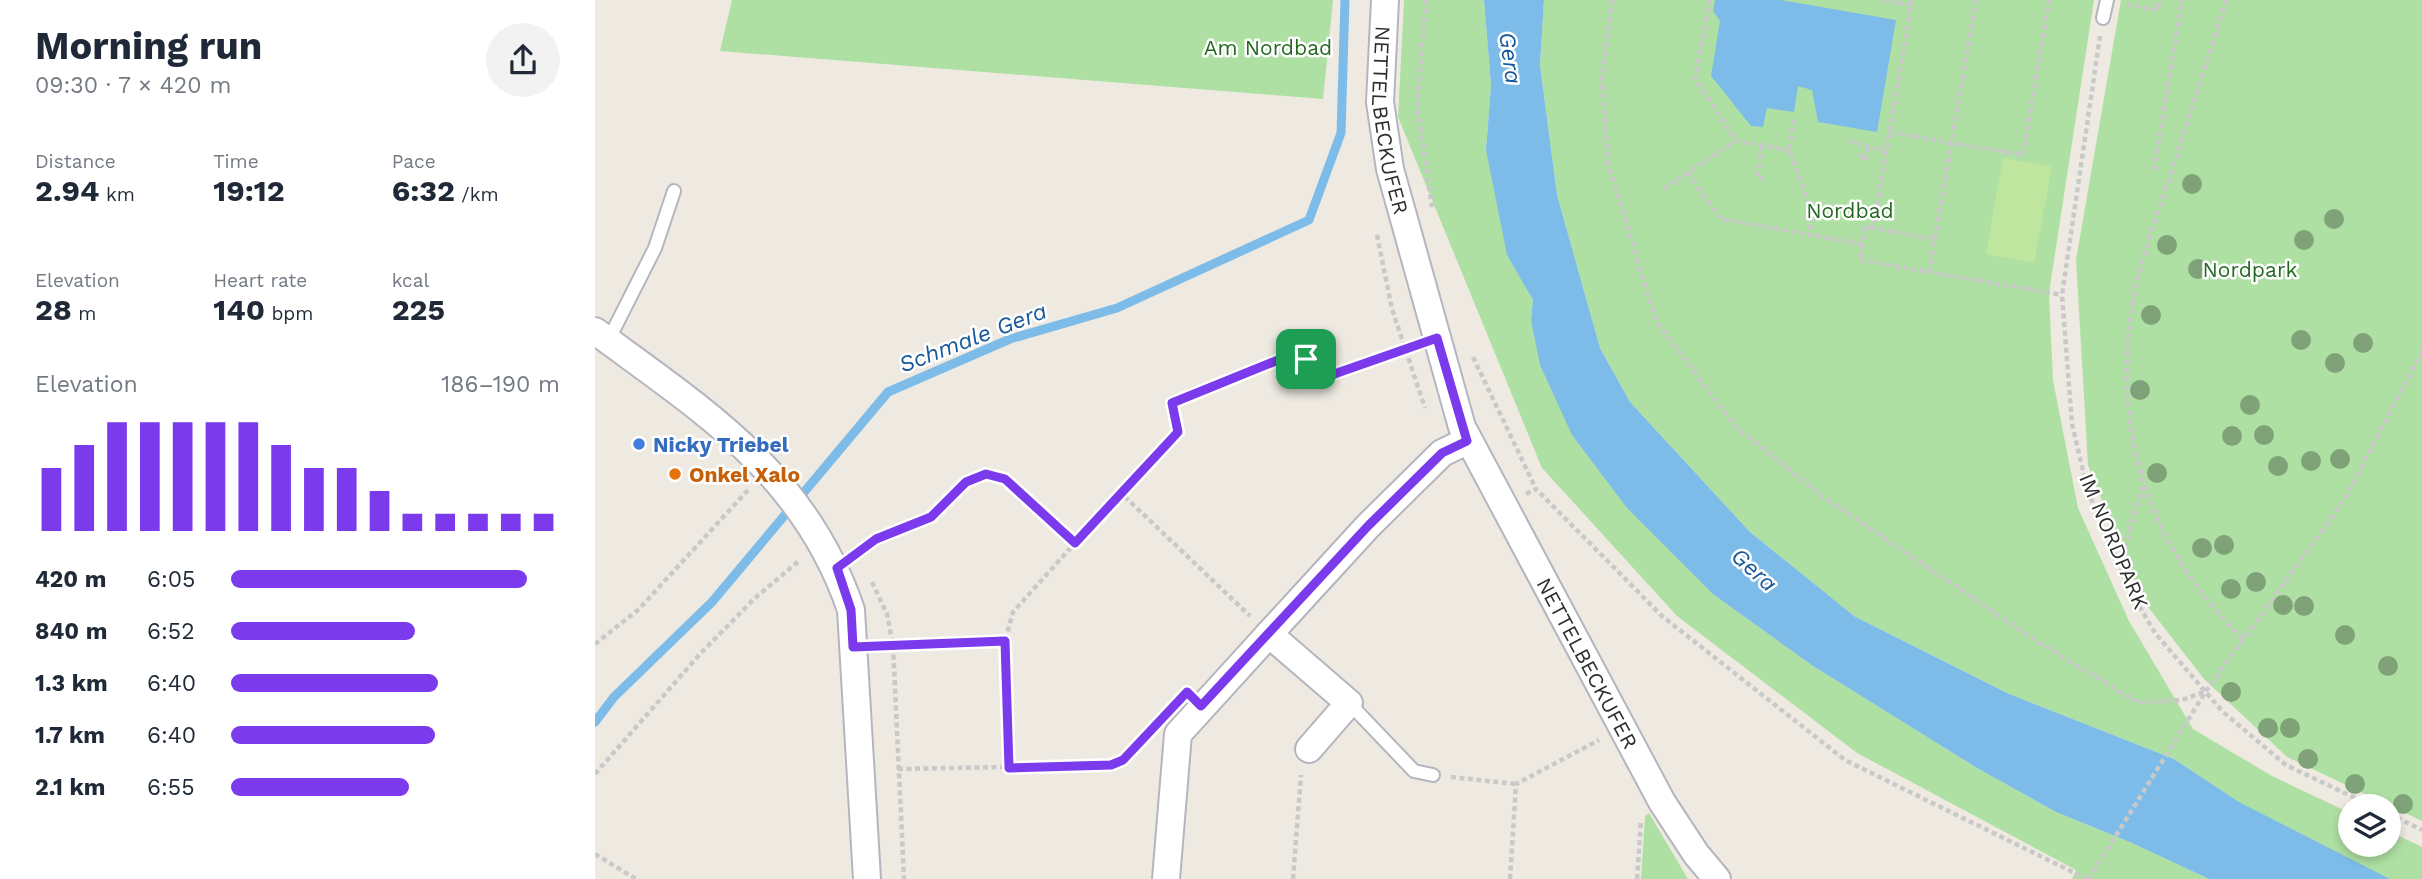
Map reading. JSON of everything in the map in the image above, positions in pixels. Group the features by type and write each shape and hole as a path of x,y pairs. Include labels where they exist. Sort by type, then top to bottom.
{"street":[{"name":"NETTELBECKUFER","path":"1385,0 1380,102 1390,169 1467,441 1662,802 1696,854 1717,879"},
{"path":"601,336 716,420 768,469 806,517 837,568 851,610 867,879"},
{"path":"1166,879 1178,734 1368,526 1442,453 1467,441"},
{"path":"1269,634 1349,703 1309,749"}],"lane":[{"path":"2103,18 2107,0"},
{"path":"601,336 655,248 674,191"},
{"path":"1349,703 1414,771 1433,775"}],"path":[{"path":"1426,0 1417,106 1433,214"},
{"path":"1612,0 1602,79 1608,163 1656,321 1736,427 1821,495 2038,642 2139,703 2182,700 2206,691"},
{"path":"1710,0 1695,78 1736,141"},
{"path":"1874,228 1911,2 1881,0"},
{"path":"1929,272 1976,0"},
{"path":"1889,132 2023,155 2049,0"},
{"path":"2147,8 2158,10 2159,0"},
{"path":"2154,170 2182,0"},
{"path":"2227,0 2143,262 2132,311 2126,404 2143,485 2167,541 2192,581 2242,638"},
{"name":"IM NORDPARK","path":"2103,18 2062,295 2072,424 2088,492 2130,592 2155,633 2222,710 2286,765 2347,794"},
{"path":"1794,119 1789,150 1812,212 1809,233"},
{"path":"1663,189 1736,141 1789,150"},
{"path":"1849,141 1885,151"},
{"path":"1762,146 1757,177 1767,179"},
{"path":"1864,158 1861,155 1862,159 1866,159 1868,146"},
{"path":"1688,173 1721,219 1862,244"},
{"path":"1934,239 1865,226 1860,260 2062,295"},
{"path":"1009,768 1005,641 1013,612 1178,432 1172,403 1283,358 1306,359 1320,379 1437,338"},
{"path":"1468,346 1536,489 1662,616 1845,760 2088,879 2206,691 2346,497 2422,351"},
{"path":"595,644 639,609 768,469"},
{"path":"837,568 876,539 931,517 966,482 986,474 1005,479 1075,543"},
{"path":"2119,564 2143,485"},
{"path":"1502,505 1536,489"},
{"path":"1122,494 1269,634"},
{"path":"595,774 700,654 754,598 822,541"},
{"path":"853,647 1005,641"},
{"path":"898,769 1111,765 1131,754 1159,723"},
{"path":"1433,775 1516,784 1600,740"},
{"path":"1293,879 1302,760 1309,749"},
{"path":"1510,879 1516,784"},
{"path":"2401,820 2422,830"},
{"path":"595,854 635,879"}],"green space":[{"name":"Am Nordbad","path":"732,0 1333,0 1323,99 720,51"},
{"path":"1404,0 1484,0 1491,85 1486,150 1525,284 1533,301 1531,320 1714,595 1813,666 1977,768 2056,812 2209,879 2072,879 2076,870 1857,753 1677,616 1542,468 1398,117"},
{"name":"Nordbad","path":"1544,0 2094,0 2049,293 2053,380 2078,508 2129,621 2193,729 2272,776 2338,807 2338,854 2239,802 2174,759 2007,693 1854,616 1750,532 1630,402 1600,348 1557,195 1540,65"},
{"name":"Nordpark","path":"2121,0 2422,0 2422,821 2401,811 2401,794 2365,794 2287,757 2204,679 2141,598 2088,465 2076,260"},
{"path":"2003,158 2052,166 2034,263 1986,254"},
{"path":"1649,813 1688,879 1641,879 1645,816"},
{"name":"Nordbad","path":"2401,837 2422,847 2422,879 2390,879 2344,857 2401,857"}],"water":[{"name":"Gera","path":"1484,0 1544,0 1540,65 1557,195 1600,348 1630,402 1750,532 1854,616 2007,693 2174,759 2239,802 2338,852 2338,857 2347,857 2390,879 2209,879 2056,812 1977,768 1813,666 1714,595 1627,508 1572,435 1540,365 1531,320 1533,300 1507,255 1486,150 1491,85"},
{"path":"1715,0 1781,0 1896,20 1877,132 1818,122 1812,90 1798,86 1794,112 1767,108 1763,127 1751,126 1711,76 1720,21 1713,11"}],"waterway":[{"name":"Schmale Gera","path":"595,722 614,697 712,602 888,392 1010,339 1117,308 1309,220 1341,133 1345,0"}],"place":[{"name":"Nicky Triebel","path":"639,444"},
{"name":"Onkel Xalo","path":"675,474"}],"route":[{"path":"1437,338 1467,441 1442,453 1368,526 1201,706 1187,692 1123,760 1111,765 1009,768 1005,641 853,647 851,610 837,568 876,539 931,517 966,482 986,474 1005,479 1075,543 1178,432 1172,403 1283,358 1306,359 1320,379 1437,338"}]}
